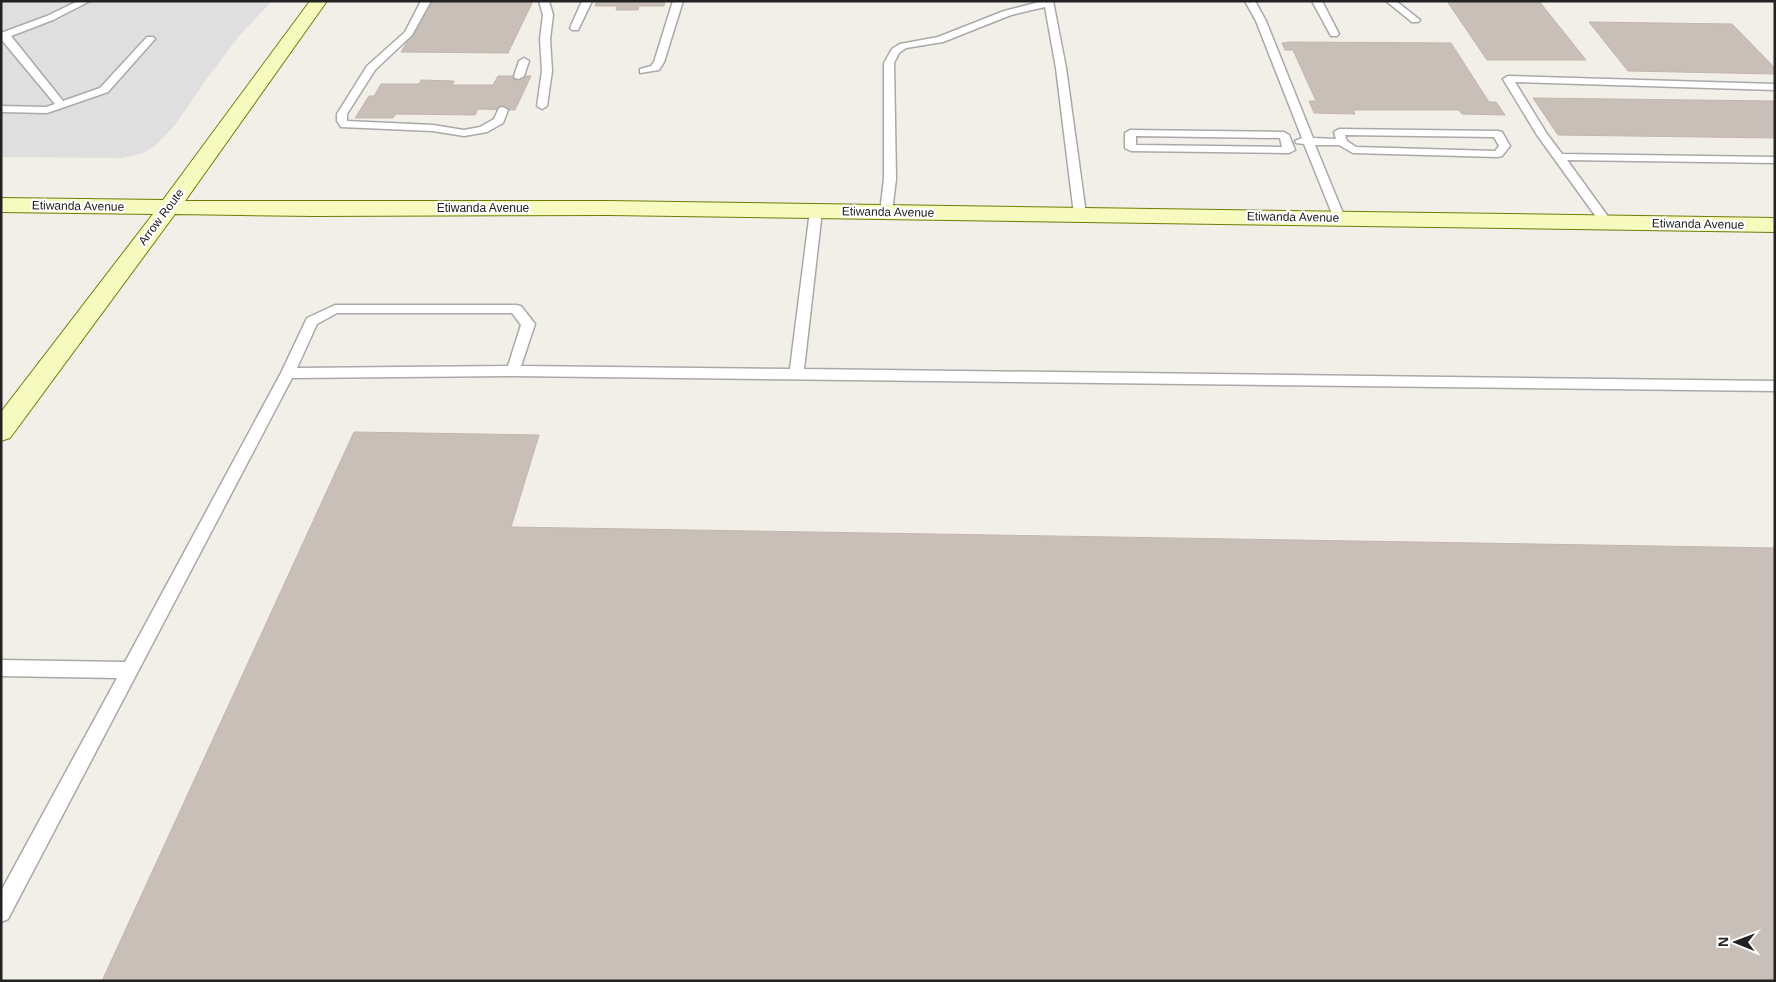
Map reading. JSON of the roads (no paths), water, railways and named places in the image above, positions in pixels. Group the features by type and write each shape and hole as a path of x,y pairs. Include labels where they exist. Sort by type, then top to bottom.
{"main road":[{"name":"Arrow Route","path":"1,431 169,207 319,1"},
{"name":"Etiwanda Avenue","path":"1,205 313,209 598,208 1775,225"}],"lane":[{"path":"61,105 3,35 50,18 86,1"},
{"path":"426,1 409,33 371,68 342,114 342,121 345,125 433,128 464,133 483,130 499,121 504,110"},
{"path":"542,106 547,71 545,39 548,15 544,1"},
{"path":"575,28 587,1"},
{"path":"644,71 655,68 659,62 678,1"},
{"path":"1250,1 1261,21 1339,218"},
{"path":"1317,1 1334,34"},
{"path":"1390,1 1415,20"},
{"path":"886,212 890,179 889,63 894,51 902,46 942,39 1012,10 1048,3 1061,68 1080,214"},
{"path":"1,109 46,110 104,90 150,39"},
{"path":"519,76 524,62"},
{"path":"1606,222 1542,135 1508,80 1775,87"},
{"path":"1130,132 1284,135 1286,141 1289,150 1131,148 1130,132"},
{"path":"1286,141 1342,142 1353,150 1498,154 1505,146 1498,134 1339,132 1342,142"},
{"path":"1559,157 1775,160"},
{"path":"796,375 816,211"},
{"path":"1,912 288,372 312,321 335,309 516,309 528,324 512,371"},
{"path":"288,372 512,371 1775,386"},
{"path":"1,668 130,670"}]}
